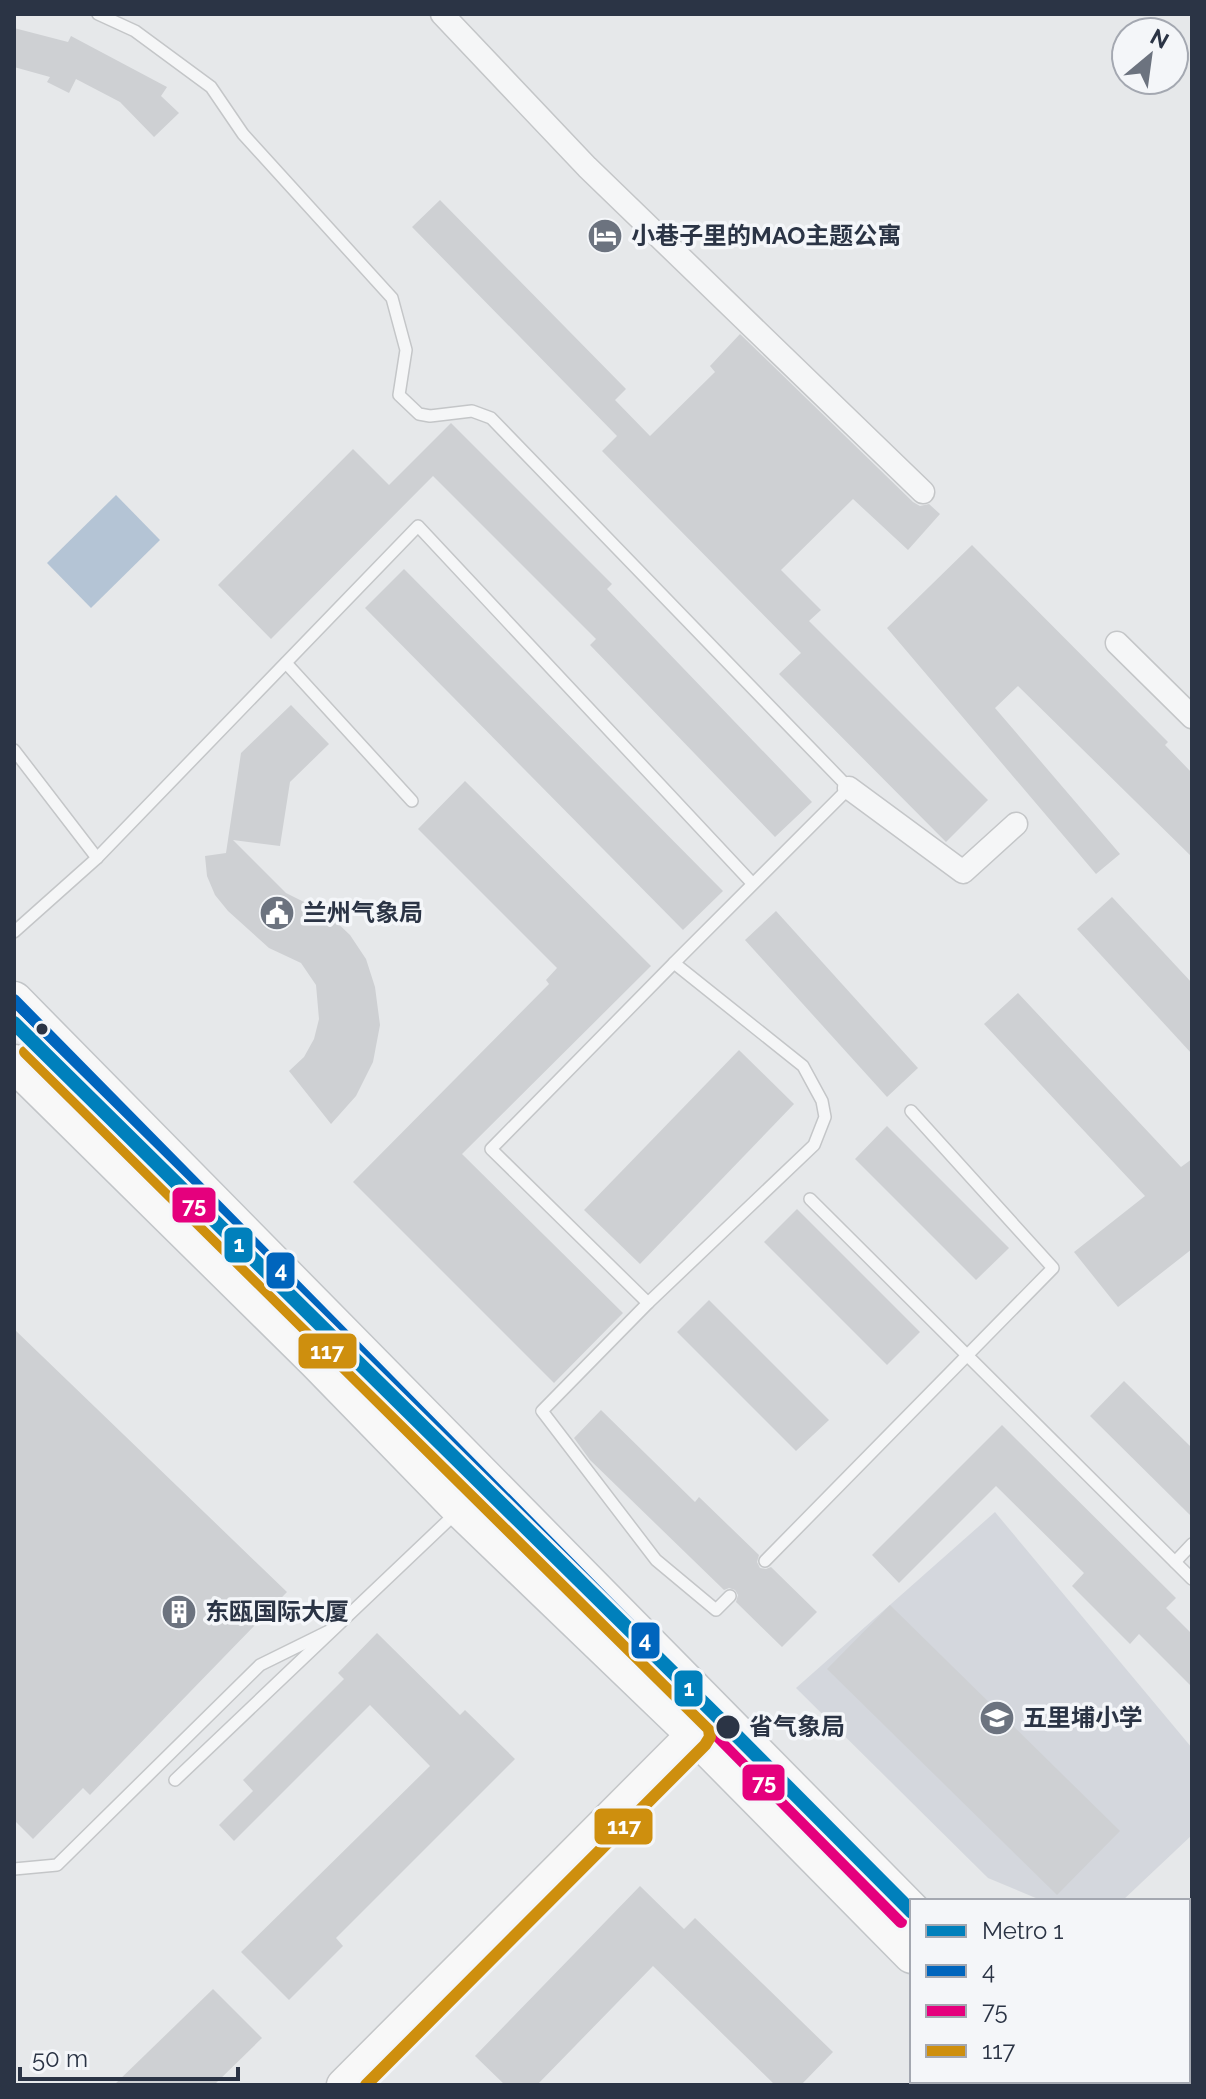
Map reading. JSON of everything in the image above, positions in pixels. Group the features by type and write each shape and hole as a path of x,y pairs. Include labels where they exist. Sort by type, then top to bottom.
{"main road":[{"path":"14,1000 705,1723 910,1953"},
{"path":"14,1063 316,1361 460,1509 705,1723 910,1909"},
{"path":"343,2085 705,1723"}],"street":[{"path":"442,14 587,167 923,492"},
{"path":"1117,643 1192,717"},
{"path":"849,788 963,872 1016,824"}],"lane":[{"path":"98,14 135,31 211,87 243,134 392,298 406,350 399,395 419,414 430,416 472,411 491,418 849,788 491,1149 648,1303"},
{"path":"14,932 97,858 418,526 752,883"},
{"path":"286,663 412,801"},
{"path":"14,750 97,858"},
{"path":"674,963 803,1066 822,1101 825,1117 814,1145 648,1303 542,1411 656,1560 716,1610 730,1596"},
{"path":"765,1561 1053,1268 911,1111"},
{"path":"810,1199 1192,1579"},
{"path":"175,1780 460,1509"},
{"path":"1175,1562 1192,1544"},
{"path":"14,1869 57,1865 260,1665 333,1629"}],"shaded area":[{"name":"五里埔小学","path":"995,1512 1192,1748 1192,1835 1124,1899 1038,1899 988,1878 796,1688"}],"water":[{"path":"116,495 160,540 91,608 47,563"}],"building":[{"path":"14,28 68,42 71,36 167,87 161,96 179,113 154,137 120,102 76,79 69,93 47,82 50,77 14,67"},
{"path":"440,200 626,389 615,400 650,436 715,372 710,366 740,334 913,502 920,506 929,504 940,514 908,550 853,499 781,570 821,610 809,621 988,800 946,842 779,674 801,653 602,451 617,436 412,227"},
{"path":"451,423 612,584 607,589 812,802 775,837 590,645 596,639 433,476 271,639 218,585 353,449 389,485"},
{"path":"972,545 1168,742 1165,745 1192,773 1192,857 1018,686 995,708 1120,854 1096,874 887,628"},
{"path":"404,569 723,891 683,930 365,608"},
{"name":"兰州气象局","path":"291,705 329,744 290,782 280,846 233,840 286,893 328,914 350,935 366,959 375,987 380,1025 373,1062 356,1096 331,1124 289,1071 304,1057 314,1039 319,1019 316,985 301,963 269,948 228,911 215,895 207,876 205,856 226,853 241,753"},
{"path":"465,781 651,966 462,1154 623,1313 554,1383 353,1182 549,984 546,980 557,968 418,829"},
{"path":"1112,897 1192,983 1192,1054 1077,929"},
{"path":"776,911 918,1068 887,1097 745,940"},
{"path":"1018,993 1181,1167 1192,1159 1192,1249 1118,1307 1074,1252 1145,1196 984,1024"},
{"path":"739,1050 794,1104 640,1264 584,1210"},
{"path":"887,1126 1009,1248 976,1280 855,1159"},
{"path":"797,1209 920,1332 887,1365 764,1242"},
{"path":"709,1300 829,1420 796,1451 677,1332"},
{"path":"14,1329 287,1592 90,1795 83,1788 33,1839 14,1820"},
{"path":"1124,1381 1192,1448 1192,1517 1090,1416"},
{"path":"601,1410 695,1502 699,1497 759,1555 757,1562 760,1568 771,1567 817,1612 782,1647 736,1602 738,1595 735,1590 724,1590 590,1460 574,1438"},
{"path":"1002,1425 1176,1598 1166,1608 1192,1634 1192,1687 1139,1634 1130,1644 1072,1586 1084,1573 996,1486 899,1583 872,1555"},
{"path":"890,1605 1120,1831 1057,1895 827,1669"},
{"path":"377,1633 460,1715 465,1710 515,1759 336,1938 343,1946 289,2000 241,1952 430,1766 370,1705 234,1841 219,1825 253,1791 243,1780 344,1679 338,1673"},
{"path":"640,1886 684,1929 695,1918 833,2052 801,2085 775,2085 653,1966 537,2085 505,2085 475,2056"},
{"path":"213,1989 262,2038 214,2085 114,2085"}],"metro line":[{"name":"1","path":"14,1023 910,1910"}],"transit line":[{"name":"4","path":"14,1000 910,1909"},
{"name":"75","path":"14,1023 901,1922"},
{"name":"117","path":"25,1052 709,1729 710,1737 705,1745 366,2085"}],"place":[{"name":"小巷子里的MAO主题公寓","path":"605,236"},
{"name":"兰州气象局","path":"277,913"},
{"name":"东瓯国际大厦","path":"179,1612"},
{"name":"五里埔小学","path":"997,1718"},
{"name":"省气象局","path":"728,1727"}]}
